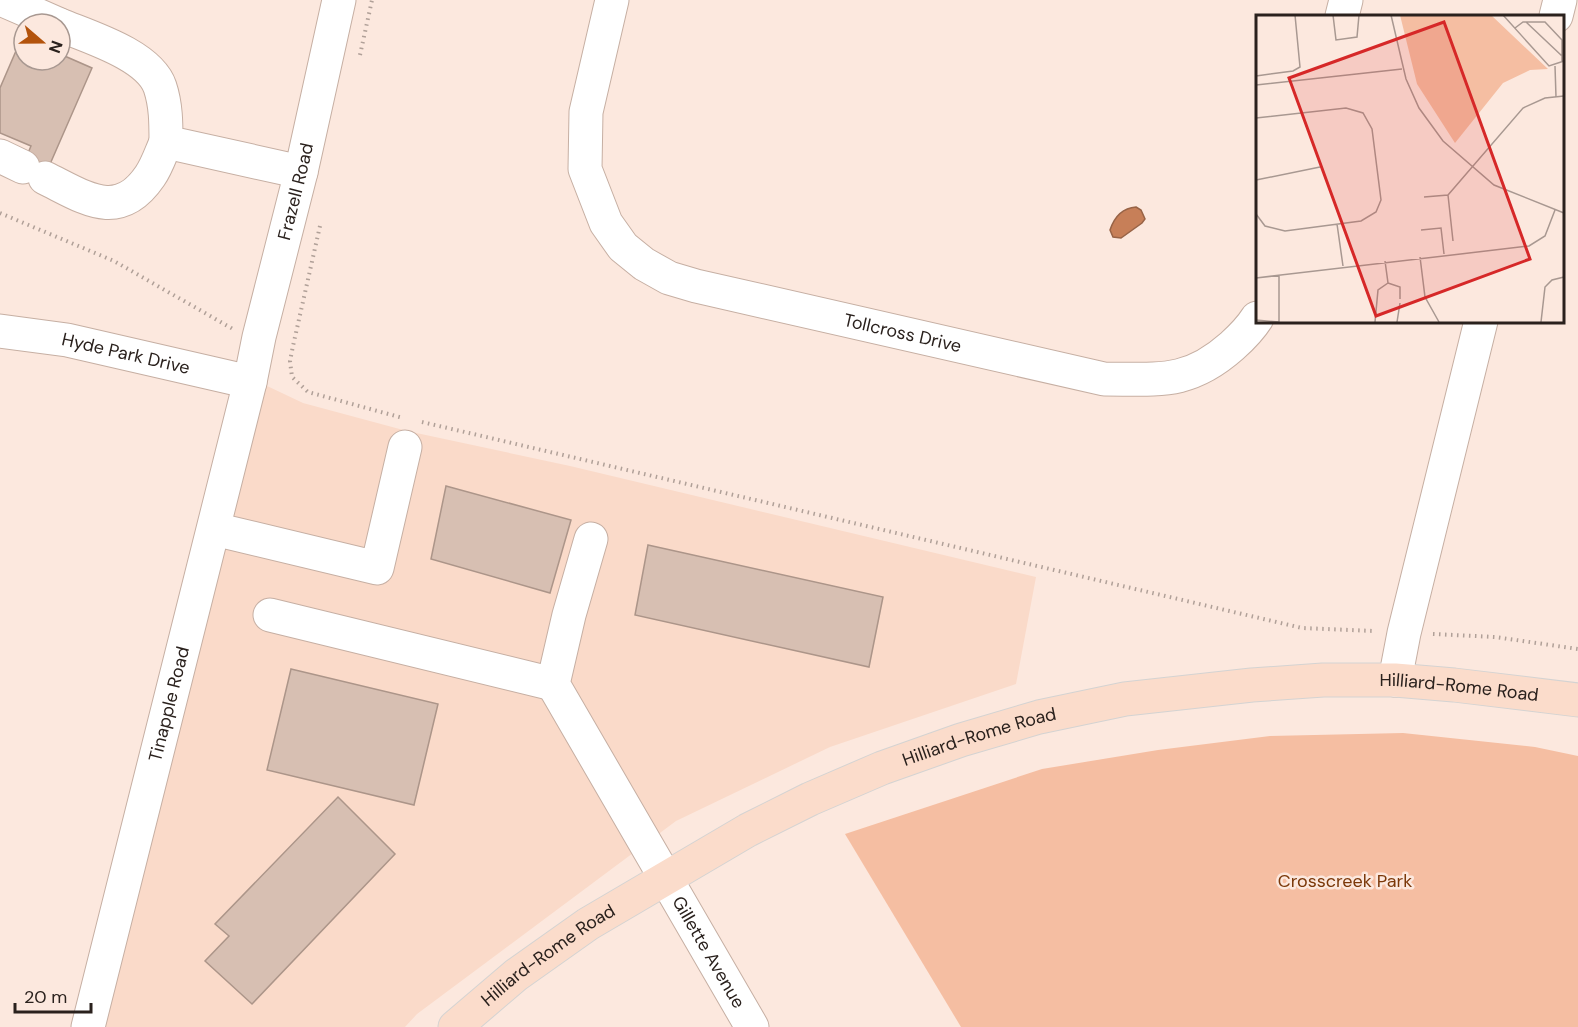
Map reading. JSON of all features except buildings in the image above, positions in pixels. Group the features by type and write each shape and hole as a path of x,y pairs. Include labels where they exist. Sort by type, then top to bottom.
{"main road":[{"name":"Hilliard-Rome Road","path":"455,1027 516,975 588,924 748,830 820,794 882,768 951,743 1039,717 1125,699 1212,688 1323,680 1395,680 1578,700"}],"street":[{"path":"3,0 31,12"},
{"name":"Frazell Road","path":"250,382 259,337 301,172 339,0"},
{"name":"Tollcross Drive","path":"612,0 585,112 585,169 606,223 623,248 644,264 669,278 750,299 1104,379 1162,380 1193,373 1217,359 1251,328 1256,320"},
{"path":"1342,15 1346,0"},
{"path":"1556,15 1560,0"},
{"path":"22,167 89,200 114,204 132,195 151,176 166,142 166,118 159,85 144,64 72,30"},
{"path":"166,142 301,172"},
{"path":"1395,680 1404,633 1481,322"},
{"name":"Hyde Park Drive","path":"0,331 67,340 250,382"},
{"name":"Tinapple Road","path":"88,1027 250,382"},
{"path":"214,529 377,568 412,430"},
{"path":"270,615 553,684 569,615 591,539"},
{"name":"Gillette Avenue","path":"553,684 752,1027"}],"path":[{"path":"359,58 372,0"},
{"path":"0,213 114,261 230,328"},
{"path":"321,220 292,346 290,361 292,377 308,392 412,430 1302,628 1495,637 1578,649"}],"shaded area":[{"path":"1136,207 1141,210 1145,219 1142,223 1121,238 1113,237 1110,230 1116,218 1127,209"},
{"path":"265,385 303,403 407,431 570,466 1036,577 1016,684 830,747 676,821 417,1014 405,1027 100,1027"}],"green space":[{"name":"Crosscreek Park","path":"1403,733 1535,747 1578,756 1578,1027 961,1027 845,834 1042,769 1158,750 1270,736"}]}
